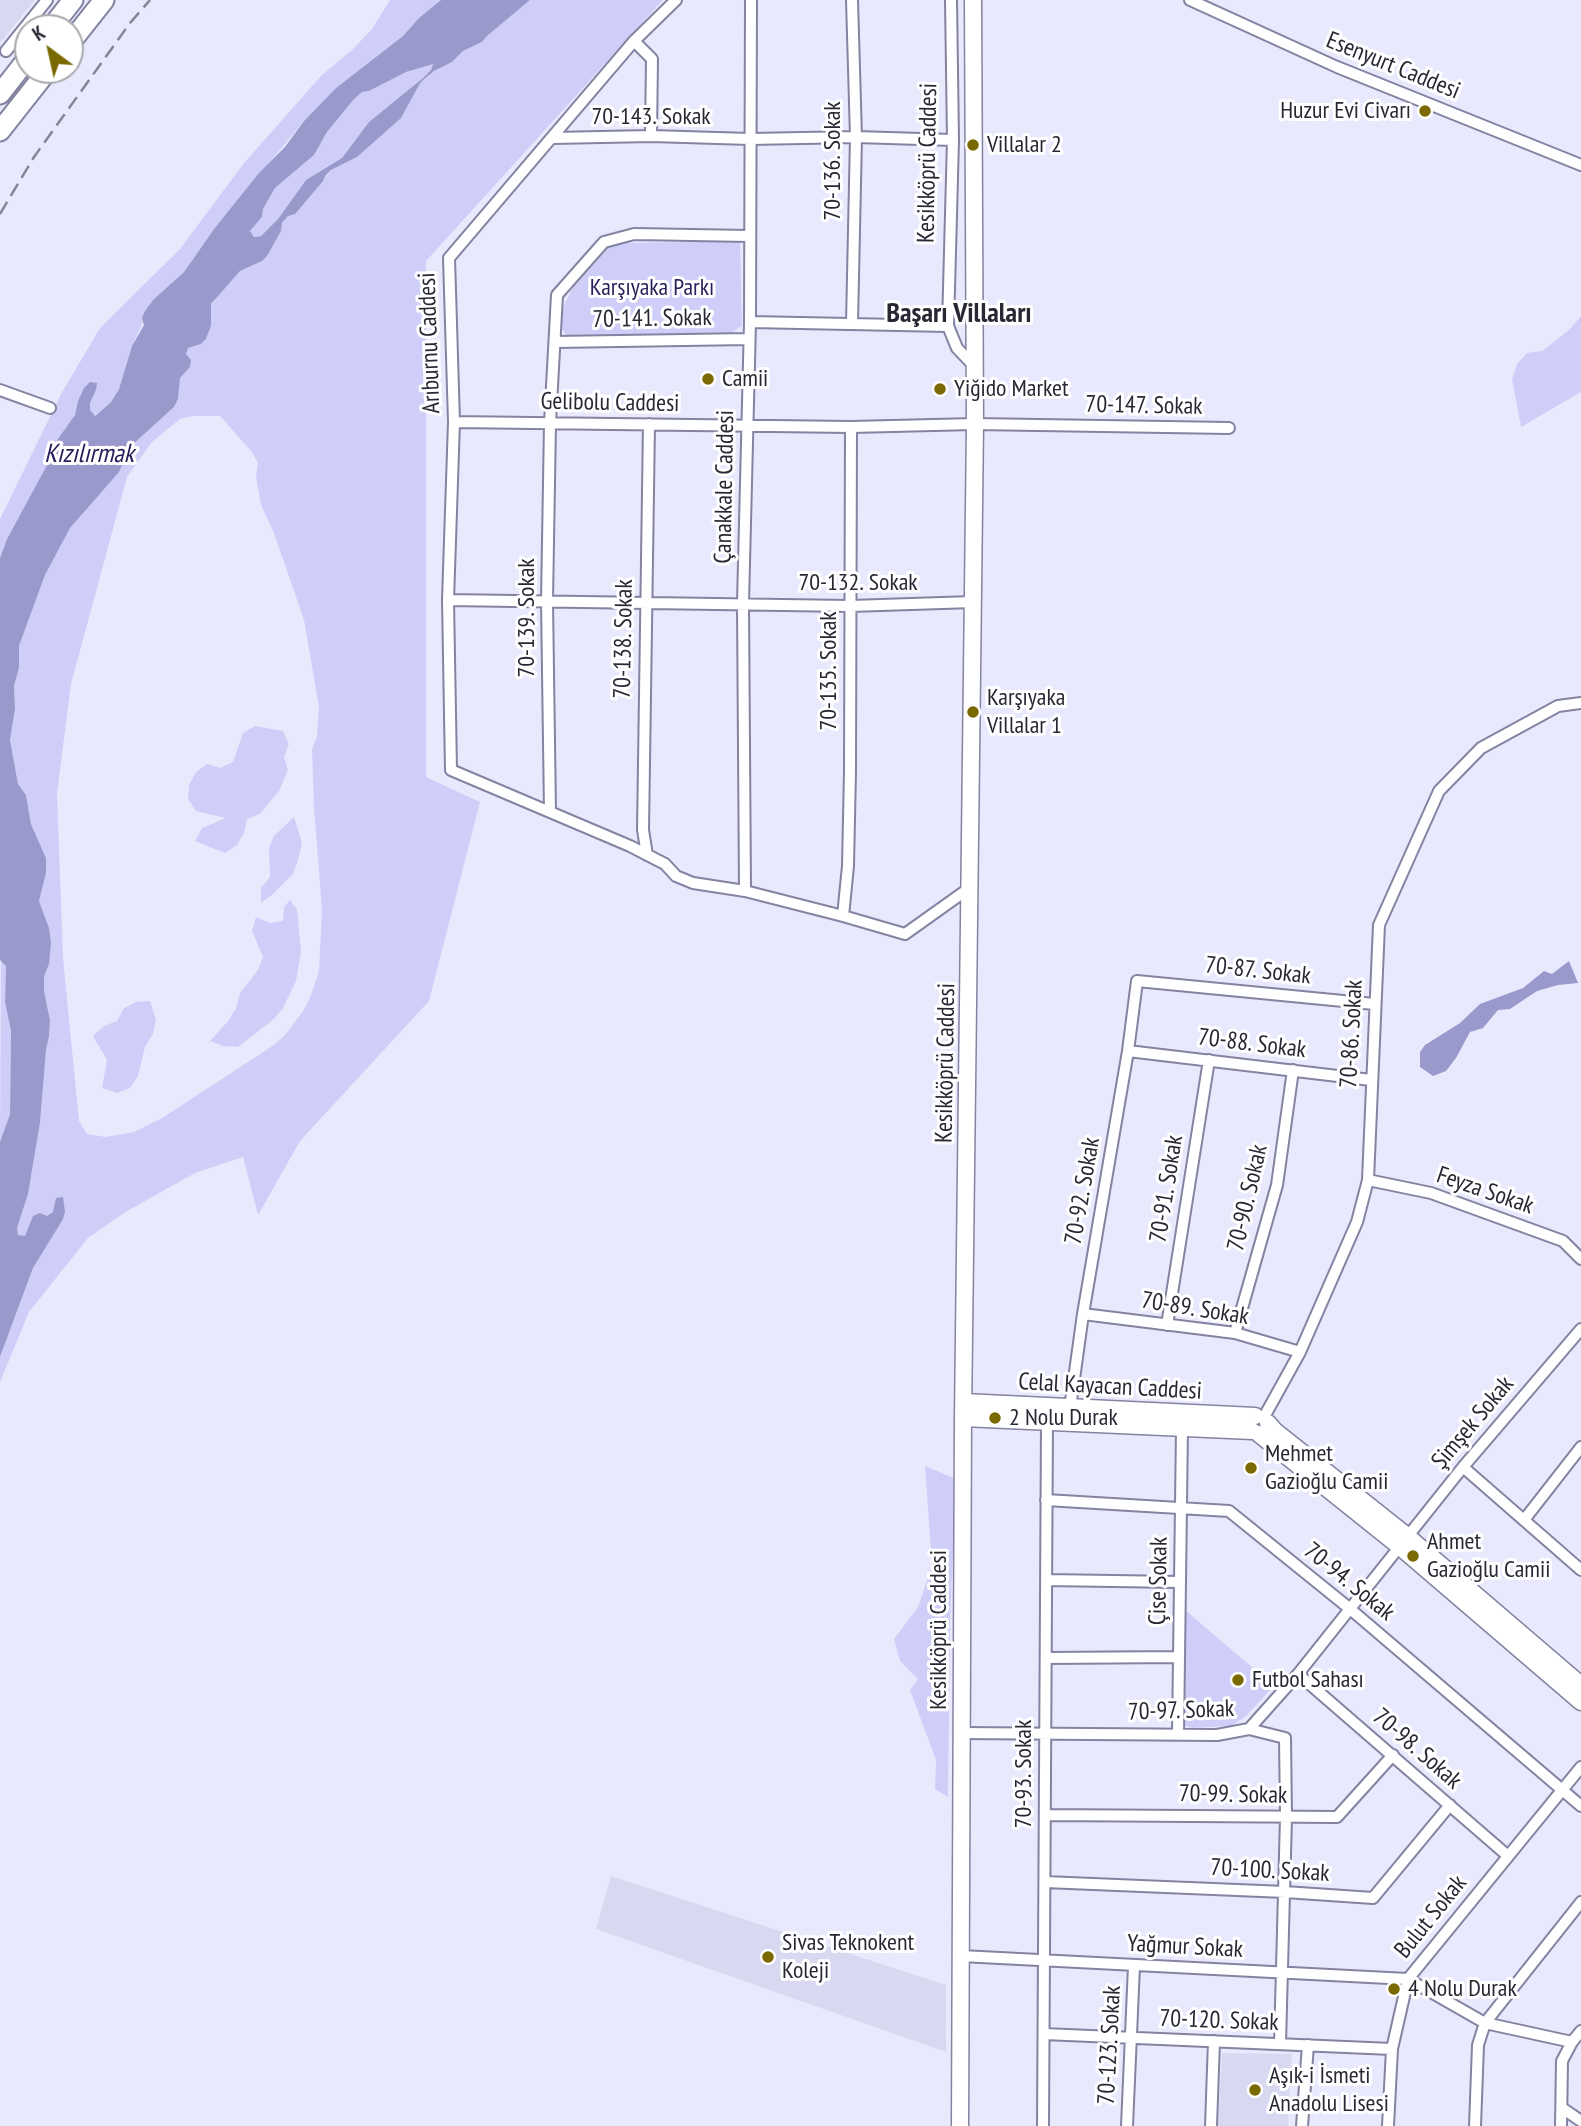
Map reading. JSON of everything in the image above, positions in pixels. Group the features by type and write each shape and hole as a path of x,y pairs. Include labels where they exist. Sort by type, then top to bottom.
{"highway":[{"path":"62,14 73,0"},
{"path":"84,25 104,0"},
{"path":"0,94 14,76"},
{"path":"0,131 37,84"}],"street":[{"path":"6,51 47,0"},
{"name":"Arıburnu Caddesi","path":"550,812 451,770 448,600 454,422 449,258 634,41 676,0"},
{"name":"Çanakkale Caddesi","path":"745,891 743,603 750,322 751,0"},
{"name":"70-136. Sokak","path":"852,0 856,137 852,323"},
{"name":"Kesikköprü Caddesi","path":"948,326 953,141 951,0"},
{"name":"Kesikköprü Caddesi","path":"960,2126 963,1418 975,424 973,0"},
{"name":"Esenyurt Caddesi","path":"1191,0 1336,67 1581,165"},
{"path":"634,41 652,58 650,136"},
{"name":"70-143. Sokak","path":"553,138 856,137 974,141"},
{"name":"70-139. Sokak","path":"550,812 547,601 550,424 557,295 604,242 634,234 750,236"},
{"path":"750,322 948,326 957,348 975,367"},
{"name":"70-141. Sokak","path":"555,342 749,339"},
{"path":"0,390 50,408"},
{"name":"Gelibolu Caddesi","path":"454,422 851,427 975,424"},
{"name":"70-138. Sokak","path":"647,855 643,830 649,424"},
{"name":"70-147. Sokak","path":"975,424 1229,428"},
{"name":"70-135. Sokak","path":"843,916 848,866 850,771 851,427"},
{"name":"70-132. Sokak","path":"448,600 850,606 973,602"},
{"name":"70-86. Sokak","path":"1260,1424 1300,1352 1357,1222 1368,1180 1379,925 1439,791 1481,748 1558,706 1581,703"},
{"path":"550,812 647,855 665,864 676,876 692,883 745,891 905,934 971,887"},
{"name":"70-87. Sokak","path":"1137,981 1374,1004"},
{"name":"70-92. Sokak","path":"1070,1408 1137,981"},
{"name":"70-88. Sokak","path":"1128,1051 1371,1080"},
{"name":"70-91. Sokak","path":"1167,1325 1209,1060"},
{"name":"70-90. Sokak","path":"1235,1333 1277,1185 1293,1070"},
{"name":"Feyza Sokak","path":"1368,1180 1431,1193 1563,1241 1581,1259"},
{"name":"70-89. Sokak","path":"1083,1314 1235,1333 1300,1352"},
{"name":"Şimşek Sokak","path":"1403,1541 1581,1329"},
{"path":"1570,1341 1581,1350"},
{"name":"Celal Kayacan Caddesi","path":"964,1402 1260,1424"},
{"name":"Celal Kayacan Caddesi","path":"963,1418 1182,1428 1260,1424"},
{"name":"70-93. Sokak","path":"1043,2126 1047,1422"},
{"path":"1260,1424 1275,1430 1581,1702"},
{"name":"Çise Sokak","path":"1178,1734 1182,1428"},
{"path":"1524,1520 1580,1452"},
{"path":"1463,1467 1581,1570"},
{"name":"70-94. Sokak","path":"1046,1500 1229,1511 1349,1608 1581,1806"},
{"path":"1403,1541 1581,1685"},
{"name":"70-97. Sokak","path":"961,1733 1217,1735 1249,1730 1298,1674 1403,1541"},
{"path":"1046,1580 1180,1582"},
{"path":"1046,1658 1179,1657"},
{"name":"70-98. Sokak","path":"1298,1674 1508,1856"},
{"path":"1249,1730 1285,1738 1285,1892 1280,2044"},
{"name":"70-99. Sokak","path":"1045,1815 1337,1817 1393,1755"},
{"name":"Bulut Sokak","path":"1388,2126 1392,2049 1408,1979 1581,1767"},
{"name":"70-100. Sokak","path":"1045,1882 1373,1898 1450,1805"},
{"path":"1475,2126 1478,2045 1485,2023 1581,1902"},
{"name":"Yağmur Sokak","path":"961,1956 1408,1979"},
{"name":"70-123. Sokak","path":"1127,2126 1134,1966"},
{"path":"1408,1979 1485,2023 1572,2042"},
{"path":"1560,2126 1562,2062 1581,2031"},
{"name":"70-120. Sokak","path":"1044,2034 1392,2049"},
{"path":"1211,2126 1214,2041"},
{"path":"1302,2126 1308,2045"},
{"path":"1562,2108 1581,2121"}],"shaded area":[{"path":"0,0 35,0 24,14 14,14 14,26 0,43"},
{"name":"Sivas Teknokent Koleji","path":"611,1876 946,1985 946,2052 596,1929"},
{"name":"Aşık-i İsmeti Anadolu Lisesi","path":"1222,2053 1292,2054 1288,2126 1218,2126"}],"green space":[{"path":"390,0 441,0 403,36 336,88 304,121 214,229 184,272 154,299 132,346 119,389 111,402 94,416 90,403 96,390 78,401 75,415 55,443 47,465 7,539 0,558 0,519 61,394 100,328 180,249 244,163 321,76 372,29"},
{"path":"530,0 663,0 426,261 426,777 480,802 429,1001 300,1141 258,1215 243,1157 195,1173 127,1211 88,1238 29,1312 0,1382 0,1357 33,1268 46,1245 53,1212 25,1237 18,1235 17,1228 28,1194 40,1123 50,1020 44,991 44,977 49,964 49,928 39,901 46,873 46,858 31,824 26,795 18,784 10,740 19,646 45,575 70,527 119,472 131,446 174,407 188,347 201,344 206,339 211,326 211,305 230,280 240,271 262,261 288,216 331,170 357,157 423,80 452,62 463,51 482,42","holes":["220,416 251,451 258,463 256,477 261,505 274,533 304,620 319,707 317,736 312,749 322,910 319,971 303,1011 274,1045 162,1118 134,1132 106,1137 87,1134 79,1121 63,958 57,793 71,684 127,477 152,442 180,419"]},
{"path":"433,63 431,70 423,78 369,122 342,158 306,180 278,219 261,236 254,237 250,231 262,217 263,209 275,188 314,155 327,132 353,99 362,92 406,72"},
{"name":"Karşıyaka Parkı","path":"740,241 742,326 726,336 566,335 561,327 563,307 572,289 608,248 623,243"},
{"path":"1581,316 1581,392 1521,427 1512,379 1517,364 1527,353 1542,351 1569,330"},
{"path":"255,726 283,731 289,744 284,757 288,770 279,791 260,814 247,819 244,833 237,845 225,853 195,841 202,828 226,818 196,811 188,799 189,785 196,772 207,764 220,768 233,762 243,733"},
{"path":"294,817 302,843 293,874 261,903 261,888 270,877 269,848 274,836"},
{"path":"290,900 297,909 301,951 296,981 283,1008 274,1019 238,1047 223,1046 210,1041 229,1020 240,993 258,970 263,957 252,931 256,917 270,923 283,921 284,907"},
{"path":"1,959 6,965 5,1002 11,1031 10,1114 0,1142"},
{"path":"150,1001 156,1020 153,1034 145,1047 138,1076 130,1088 117,1093 102,1088 107,1060 93,1036 104,1026 117,1021 124,1008 136,1002"},
{"path":"925,1466 956,1479 950,1622 948,1797 935,1789 936,1760 910,1690 918,1679 900,1661 894,1639 918,1607 932,1566"},
{"path":"1184,1609 1274,1686 1245,1717 1231,1726 1192,1728 1182,1725"}],"water":[{"name":"Kızılırmak","path":"441,0 530,0 482,42 463,51 452,62 423,80 401,118 357,157 331,170 295,214 288,216 282,223 281,231 267,256 240,271 211,304 211,326 201,344 188,348 186,354 191,360 190,367 180,378 178,399 174,407 131,446 119,472 70,528 45,575 19,646 10,740 18,784 26,795 31,824 46,858 46,873 39,901 49,928 51,943 49,964 44,977 50,1020 40,1123 28,1194 17,1228 18,1235 25,1236 33,1216 40,1213 47,1216 53,1212 56,1198 63,1197 65,1212 33,1268 0,1357 0,1142 10,1114 11,1031 5,1002 6,966 0,960 0,558 7,539 47,465 55,443 75,415 84,388 90,382 97,383 90,403 90,410 95,416 111,402 119,389 132,346 144,325 142,318 154,299 184,272 214,229 304,121 336,88 403,36","holes":["433,64 431,70 369,122 342,158 306,180 278,219 261,236 254,237 250,231 262,217 263,209 275,188 314,155 327,132 354,99 362,92 406,72"]},
{"path":"1569,961 1578,983 1537,991 1510,1009 1498,1010 1483,1028 1470,1032 1446,1071 1433,1076 1420,1067 1420,1052 1425,1045 1460,1023 1480,1004 1523,988 1544,971 1552,974"}],"railway":[{"path":"0,214 34,157 130,23 150,0"}],"place":[{"name":"Huzur Evi Civarı","path":"1425,111"},
{"name":"Villalar 2","path":"973,145"},
{"name":"Camii","path":"708,379"},
{"name":"Yiğido Market","path":"940,389"},
{"name":"Karşıyaka Villalar 1","path":"973,712"},
{"name":"2 Nolu Durak","path":"995,1418"},
{"name":"Mehmet Gazioğlu Camii","path":"1251,1468"},
{"name":"Ahmet Gazioğlu Camii","path":"1413,1556"},
{"name":"Futbol Sahası","path":"1238,1680"},
{"name":"Sivas Teknokent Koleji","path":"768,1957"},
{"name":"4 Nolu Durak","path":"1394,1989"},
{"name":"Aşık-i İsmeti Anadolu Lisesi","path":"1255,2090"}],"district":[{"name":"Başarı Villaları","path":"959,314"}]}
